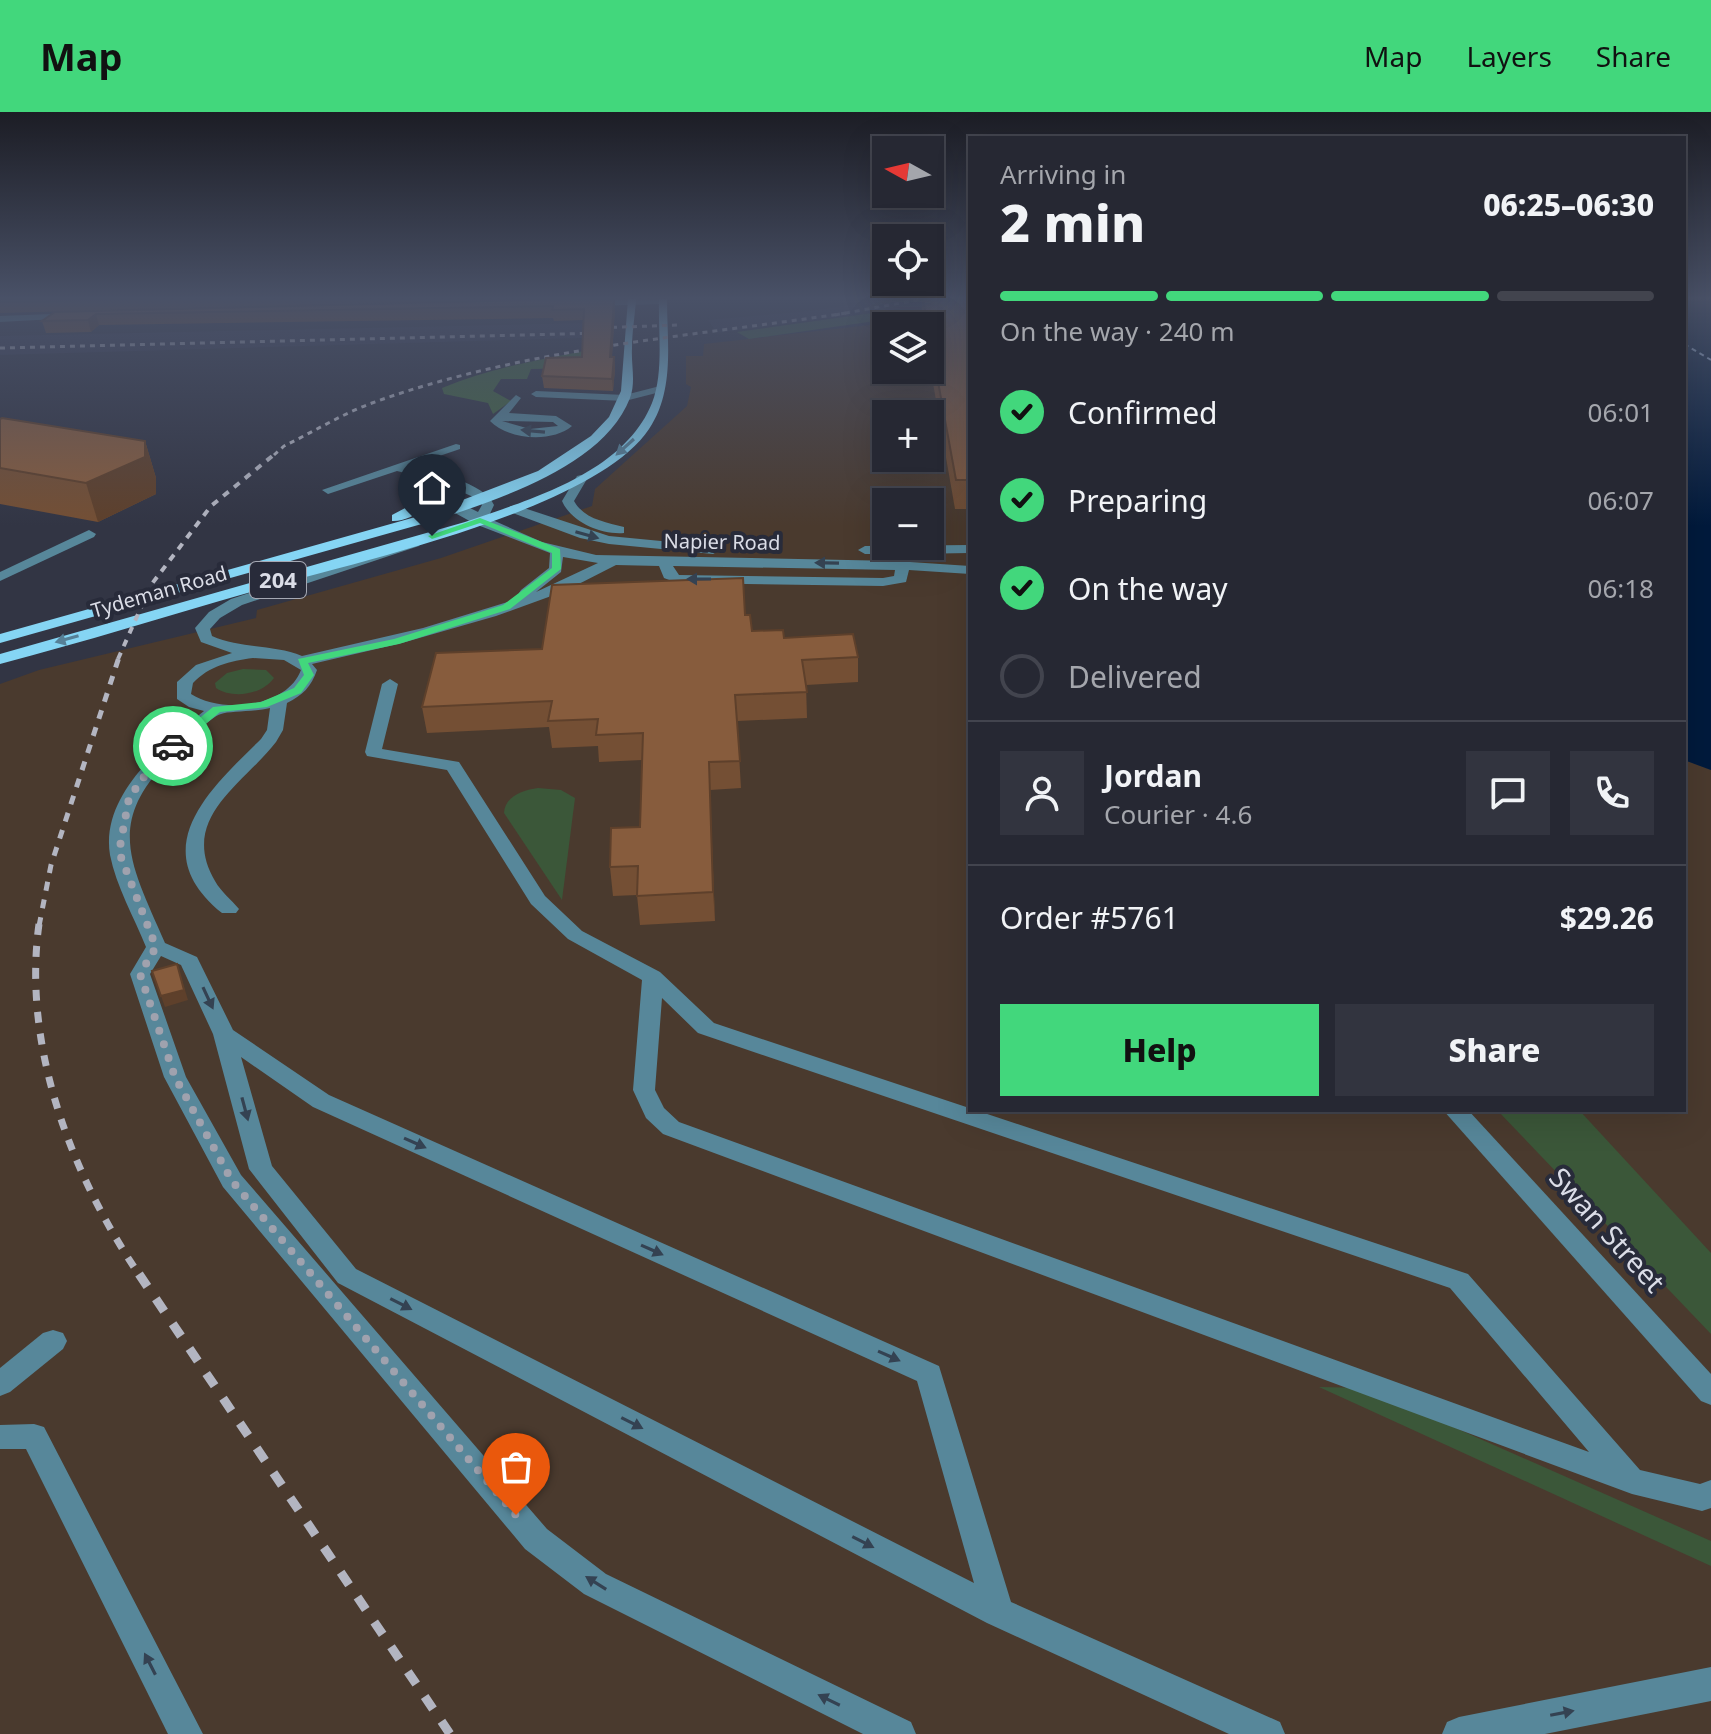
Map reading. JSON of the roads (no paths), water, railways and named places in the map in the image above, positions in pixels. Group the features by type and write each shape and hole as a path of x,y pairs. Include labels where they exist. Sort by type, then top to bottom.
{"main road":[{"path":"625,398 627,375"},
{"name":"Tydeman Road","path":"0,659 422,540 514,509 581,479 616,455 640,433 649,421 660,389 660,375"},
{"name":"Tydeman Road","path":"0,639 462,507 549,468 591,441 617,415 625,398"},
{"path":"514,509 510,500 577,462 591,441"},
{"path":"358,538 404,515 434,494"}],"street":[{"path":"500,416 564,422 566,426 551,433 507,429 496,421 500,416 516,398 509,393 526,389 536,394 625,398 660,389"},
{"path":"328,490 456,447"},
{"path":"397,467 437,476 485,498 488,505 480,521"},
{"name":"Napier Road","path":"411,472 412,484 462,507 480,521 557,551 613,561 665,562 669,575 677,579 883,582 901,579 904,560"},
{"name":"Napier Road","path":"581,479 568,501 569,506 579,516 620,530 634,542"},
{"name":"Napier Road","path":"514,509 585,535 634,542 701,550 872,557"},
{"path":"0,577 89,534"},
{"path":"422,540 383,557 238,600 212,615 202,628 206,639 216,644 302,661 396,642 506,607 555,590 613,561"},
{"path":"944,553 968,549"},
{"path":"506,607 556,569 557,551"},
{"name":"Napier Road","path":"915,560 968,570"},
{"path":"273,654 231,657 211,664 189,677 182,691 187,700 217,709 244,709 279,700 297,690 307,680 309,670 302,661"},
{"path":"390,684 373,752 453,766 538,900 575,935 653,977 706,1028 1459,1281 1632,1481"},
{"path":"229,909 213,897 198,869 192,848 198,823 211,799 268,742 275,730 279,700"},
{"path":"217,709 156,760 129,798 119,852 156,947 190,961 224,1034 261,1169 347,1276 998,1612 1268,1734"},
{"path":"156,947 140,974 175,1077 232,1181 536,1539 595,1584 899,1734"},
{"path":"653,977 644,1090 654,1112 671,1128 1632,1481 1702,1498 1711,1493"},
{"path":"224,1034 321,1101 929,1374 998,1612"},
{"name":"Swan Street","path":"1457,1112 1711,1393"},
{"path":"0,1384 53,1341"},
{"path":"0,1437 34,1436 186,1734"},
{"path":"1459,1734 1711,1684"}],"water":[{"path":"1686,375 1711,375 1711,770 1686,761"}],"railway":[{"path":"274,455 284,446 361,407 466,375"},
{"path":"118,659 151,585 211,506 276,453"},
{"path":"39,926 51,865 119,657"},
{"path":"39,924 36,970 38,1017 58,1109 93,1196 140,1276"},
{"path":"139,1274 450,1734"}]}
